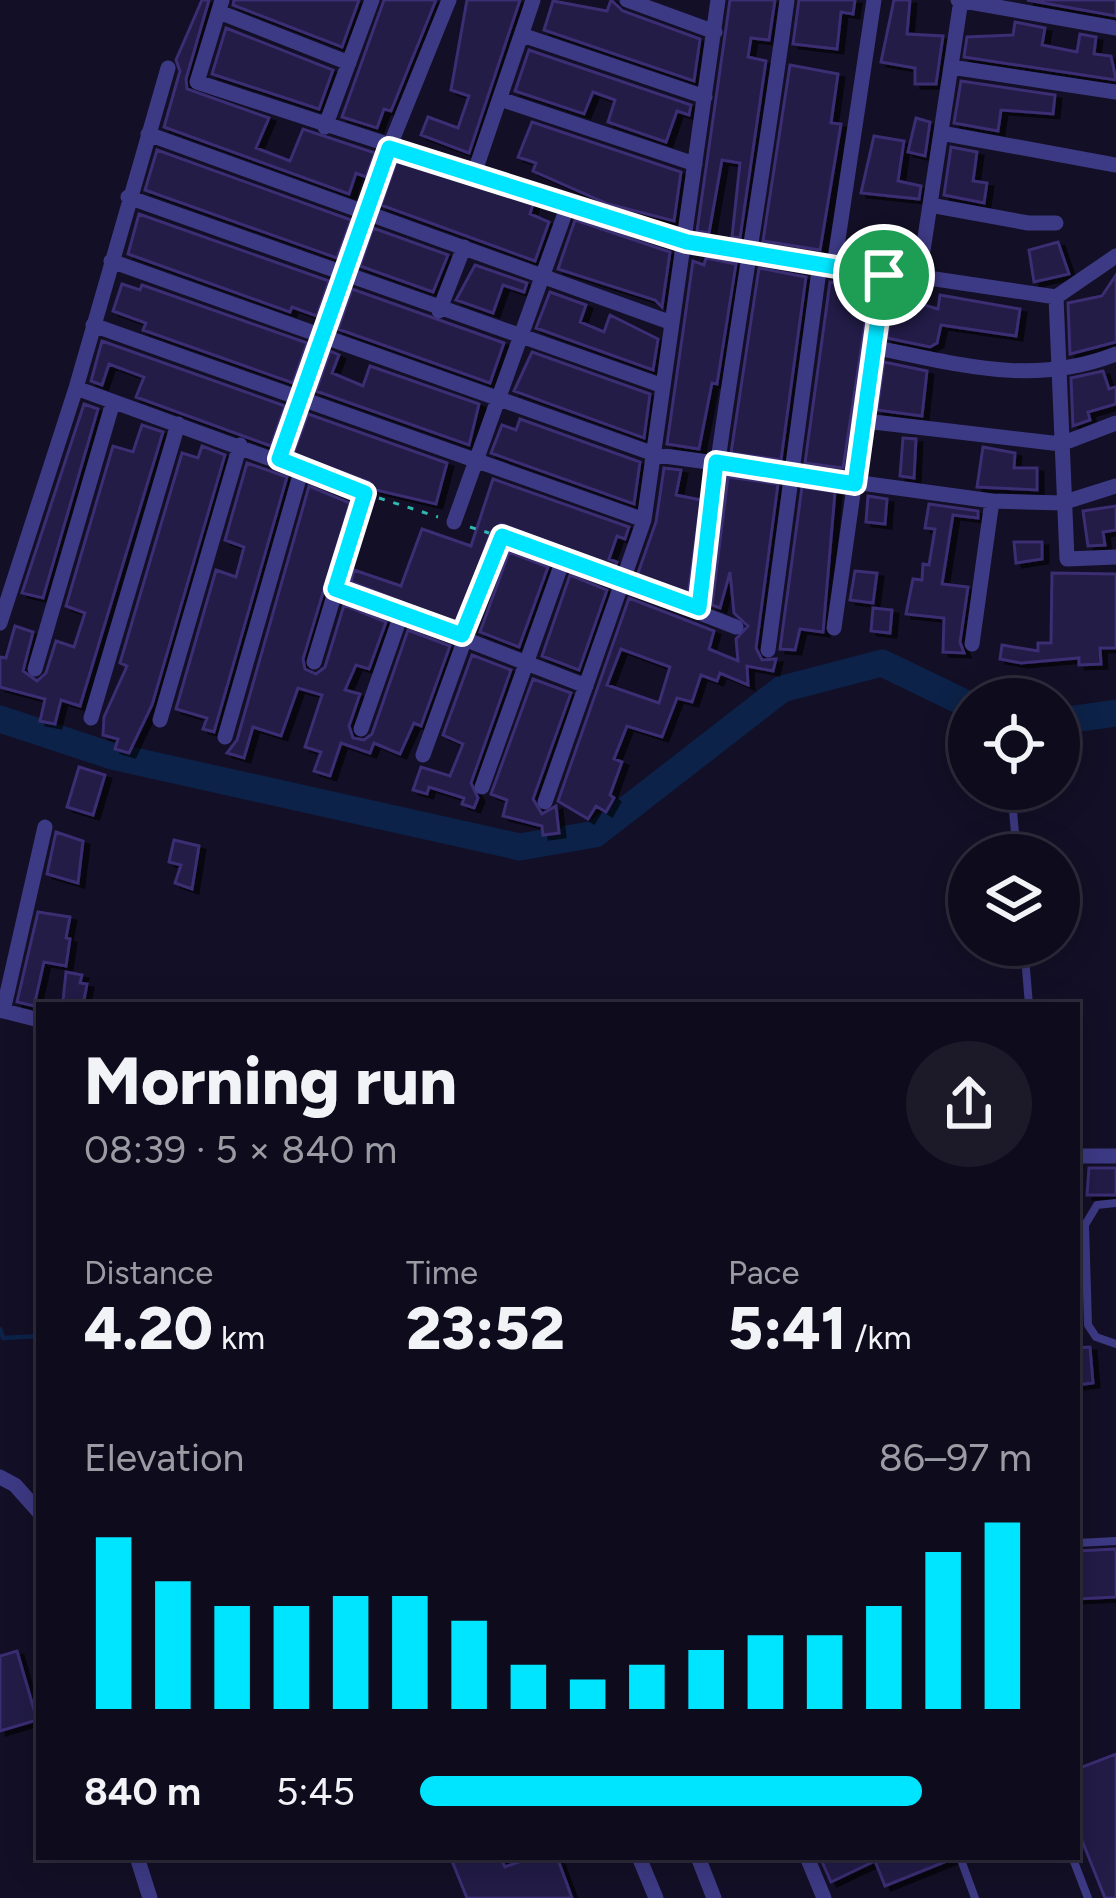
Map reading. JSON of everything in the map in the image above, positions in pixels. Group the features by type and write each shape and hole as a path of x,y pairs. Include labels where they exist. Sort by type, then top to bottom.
{"street":[{"path":"325,127 371,0"},
{"path":"279,459 389,148 448,0"},
{"path":"474,174 503,100 533,0"},
{"path":"627,0 715,32"},
{"path":"545,802 644,520 718,0"},
{"path":"699,608 716,462 753,255 787,0"},
{"path":"768,650 790,473 874,0"},
{"path":"920,278 960,0 1116,28"},
{"path":"349,63 220,6 197,82 687,242 753,255 1056,297 1116,256"},
{"path":"522,35 705,97"},
{"path":"951,67 1116,92"},
{"path":"0,623 76,388 168,68"},
{"path":"503,100 695,164"},
{"path":"941,133 1116,165"},
{"path":"148,134 368,209 672,323"},
{"path":"128,197 347,273 439,311 664,386"},
{"path":"454,522 569,202"},
{"path":"930,205 1056,223"},
{"path":"439,311 464,247"},
{"path":"111,261 657,454 992,501 1062,502 1116,486"},
{"path":"834,628 884,275"},
{"path":"1056,297 1067,559 1116,557"},
{"path":"93,326 644,520"},
{"path":"872,346 970,366 1059,373 1116,354"},
{"path":"76,388 365,493 314,662"},
{"path":"35,669 113,402"},
{"path":"865,421 1061,444 1116,423"},
{"path":"91,718 178,424"},
{"path":"160,720 240,445"},
{"path":"225,737 302,468"},
{"path":"971,644 992,501"},
{"path":"423,755 462,635 502,536 699,608 736,627"},
{"path":"482,787 563,560"},
{"path":"335,589 586,686"},
{"path":"361,729 402,612"},
{"path":"36,1019 2,1011 45,827"},
{"path":"1080,1156 1116,1156"},
{"path":"0,1477 16,1485 36,1508"},
{"path":"138,1860 150,1898"},
{"path":"640,1860 656,1898"},
{"path":"699,1860 715,1898"},
{"path":"808,1860 824,1898"}],"lane":[{"path":"1026,966 1029,1002"},
{"path":"1116,1203 1096,1205 1088,1212 1085,1304 1096,1337 1116,1344"},
{"path":"1080,1543 1116,1541"},
{"path":"961,1860 975,1898"},
{"path":"1073,1860 1088,1898"}],"path":[{"path":"365,493 502,536"}],"building":[{"path":"202,0 209,0 187,89 269,118 256,148 290,161 303,129 375,153 366,177 356,173 349,194 164,127 180,71 176,60"},
{"path":"234,0 359,0 342,47 233,5"},
{"path":"384,0 436,0 391,111 384,109 377,128 342,117"},
{"path":"467,0 520,0 469,153 421,135 428,117 458,128 469,96 451,90"},
{"path":"611,0 623,11 700,39 694,81 544,30 553,1 607,11"},
{"path":"730,0 775,0 769,40 751,38 748,57 766,61 740,238 732,237 740,163 722,160 709,233 697,231"},
{"path":"799,0 855,0 853,14 841,12 837,49 793,44"},
{"path":"894,0 910,0 907,34 943,36 936,84 915,84 915,68 881,62"},
{"path":"1027,0 1116,0 1116,16"},
{"path":"1015,22 1045,28 1042,45 1077,52 1080,34 1096,37 1094,54 1111,56 1116,80 964,57 967,37 1013,35"},
{"path":"226,28 333,70 319,109 212,74"},
{"path":"529,50 691,105 689,115 677,111 666,142 608,122 615,100 593,92 584,114 515,91"},
{"path":"790,65 838,74 831,123 841,124 820,250 763,241"},
{"path":"961,81 1055,95 1053,114 1001,110 998,131 954,123"},
{"path":"916,118 930,122 925,156 908,152"},
{"path":"532,122 681,172 674,221 608,204 533,171 536,163 518,157"},
{"path":"874,136 904,141 898,181 921,186 919,199 861,193"},
{"path":"951,147 977,152 973,181 987,183 984,203 944,195"},
{"path":"157,150 351,220 337,258 145,190"},
{"path":"397,160 533,204 530,214 549,222 535,261 381,205"},
{"path":"139,214 329,281 317,316 292,307 290,312 128,254"},
{"path":"575,220 670,252 662,307 655,300 558,269"},
{"path":"373,228 448,255 433,292 360,266"},
{"path":"862,233 888,238 884,259 858,255"},
{"path":"1058,242 1069,274 1034,282 1029,250"},
{"path":"706,258 736,264 717,384 712,383 699,449 667,444 693,261 704,265"},
{"path":"475,265 527,283 524,292 503,285 493,313 456,300"},
{"path":"759,268 806,277 781,460 731,453"},
{"path":"1116,275 1116,342 1070,354 1068,303 1102,296"},
{"path":"830,282 848,285 845,304 867,311 843,468 805,463"},
{"path":"122,284 140,290 142,285 307,343 293,383 143,330 146,323 113,311"},
{"path":"352,289 504,343 490,383 338,329"},
{"path":"550,292 586,305 580,322 604,332 610,315 658,339 653,370 536,328"},
{"path":"940,295 1020,309 1016,336 941,325 937,343 930,347 887,338 893,296 938,309"},
{"path":"102,341 285,406 271,446 136,397 144,377 109,364 102,385 91,381"},
{"path":"330,351 339,355 332,373 363,386 370,366 479,404 469,445 316,391"},
{"path":"532,352 650,394 644,438 514,391"},
{"path":"884,362 927,371 922,416 877,410"},
{"path":"1103,371 1109,389 1116,387 1116,404 1088,412 1090,420 1073,426 1071,378"},
{"path":"84,404 98,409 43,598 22,593"},
{"path":"308,414 447,463 436,504 376,490 369,482 293,454"},
{"path":"520,419 640,462 634,504 491,453 502,425 516,430"},
{"path":"142,425 163,432 80,706 61,700 55,724 40,721 45,699 0,687 0,657 6,658 15,626 33,632 23,671 37,681 46,673 56,641 74,647 85,613 66,606 113,446 133,452"},
{"path":"903,438 916,439 914,478 900,476"},
{"path":"202,446 225,455 152,705 129,753 115,749 118,739 103,735 104,717 127,666 120,663 182,453 198,458"},
{"path":"983,447 1015,453 1014,468 1037,468 1037,490 977,487"},
{"path":"247,463 287,477 214,732 203,729 207,718 176,709 216,570 236,577 244,547 225,540"},
{"path":"664,468 681,470 676,495 701,500 688,596 637,576 656,522"},
{"path":"728,477 778,484 756,648 762,660 776,659 773,671 747,666 748,685 720,673 717,681 701,675 692,702 677,698 662,737 627,726 614,759 622,762 606,812 596,806 588,819 558,801 629,598 714,631 709,649 738,661 736,639 748,626 734,613 730,572 720,608 712,605","holes":["621,649 670,667 659,703 607,685"]},
{"path":"493,479 629,527 625,539 617,536 609,559 617,562 615,567 501,524 491,532 458,624 351,582 354,570 401,586 422,529 471,546"},
{"path":"309,486 350,503 303,659 305,669 316,674 325,667 344,605 386,622 369,669 356,665 345,690 360,694 349,726 353,738 364,740 372,734 408,630 450,646 421,726 414,723 400,754 374,743 370,753 341,743 330,776 314,771 321,752 305,747 322,695 298,688 281,736 253,727 244,758 227,753 237,740"},
{"path":"802,487 835,492 823,632 800,629 795,650 780,649"},
{"path":"868,496 887,499 885,524 866,522"},
{"path":"929,504 978,511 978,518 953,515 942,584 968,587 960,642 964,653 943,652 944,618 906,614 913,579 922,580 923,564 929,565 935,529 925,528"},
{"path":"1116,506 1116,530 1103,532 1105,545 1088,546 1083,511"},
{"path":"1014,542 1042,542 1042,559 1016,563"},
{"path":"509,552 548,567 519,647 480,632"},
{"path":"855,571 877,573 873,603 850,600"},
{"path":"1052,573 1116,574 1116,648 1100,648 1101,664 1079,665 1079,658 1021,663 1000,659 1002,645 1038,651 1038,643 1051,643"},
{"path":"570,575 607,590 579,670 542,656"},
{"path":"873,608 892,610 890,633 871,631"},
{"path":"472,655 511,670 471,783 478,798 474,808 462,804 464,798 429,787 427,794 413,790 421,767 450,776 463,744 443,735"},
{"path":"533,679 571,693 533,799 542,814 556,806 559,833 543,835 542,826 503,816 507,800 491,794"},
{"path":"79,767 105,775 93,815 67,807"},
{"path":"56,832 83,841 78,883 47,874"},
{"path":"174,840 199,846 192,889 175,883 181,865 169,862"},
{"path":"38,912 70,917 66,938 70,939 66,966 44,962 34,1006 17,1002"},
{"path":"66,972 82,975 80,983 87,984 84,1002 63,1001"},
{"path":"1089,1168 1116,1168 1116,1195 1087,1195"},
{"path":"1090,1347 1093,1383 1080,1385 1080,1348"},
{"path":"1116,1549 1116,1597 1080,1599 1080,1551"},
{"path":"17,1651 36,1720 0,1731 0,1656"},
{"path":"1116,1754 1116,1898 1105,1898 1080,1836 1080,1768"},
{"path":"502,1860 505,1867 525,1860 558,1860 572,1898 467,1898 452,1861"},
{"path":"821,1860 950,1860 885,1886 875,1861 831,1882"}],"waterway":[{"path":"0,719 112,756 520,847 595,834 782,689 882,663 948,695"},
{"path":"1080,718 1116,713"},
{"path":"0,1329 3,1338 36,1336"}],"route":[{"path":"389,148 687,242 884,275 855,484 716,462 699,608 502,536 462,635 335,589 365,493 279,459 389,148"}]}
